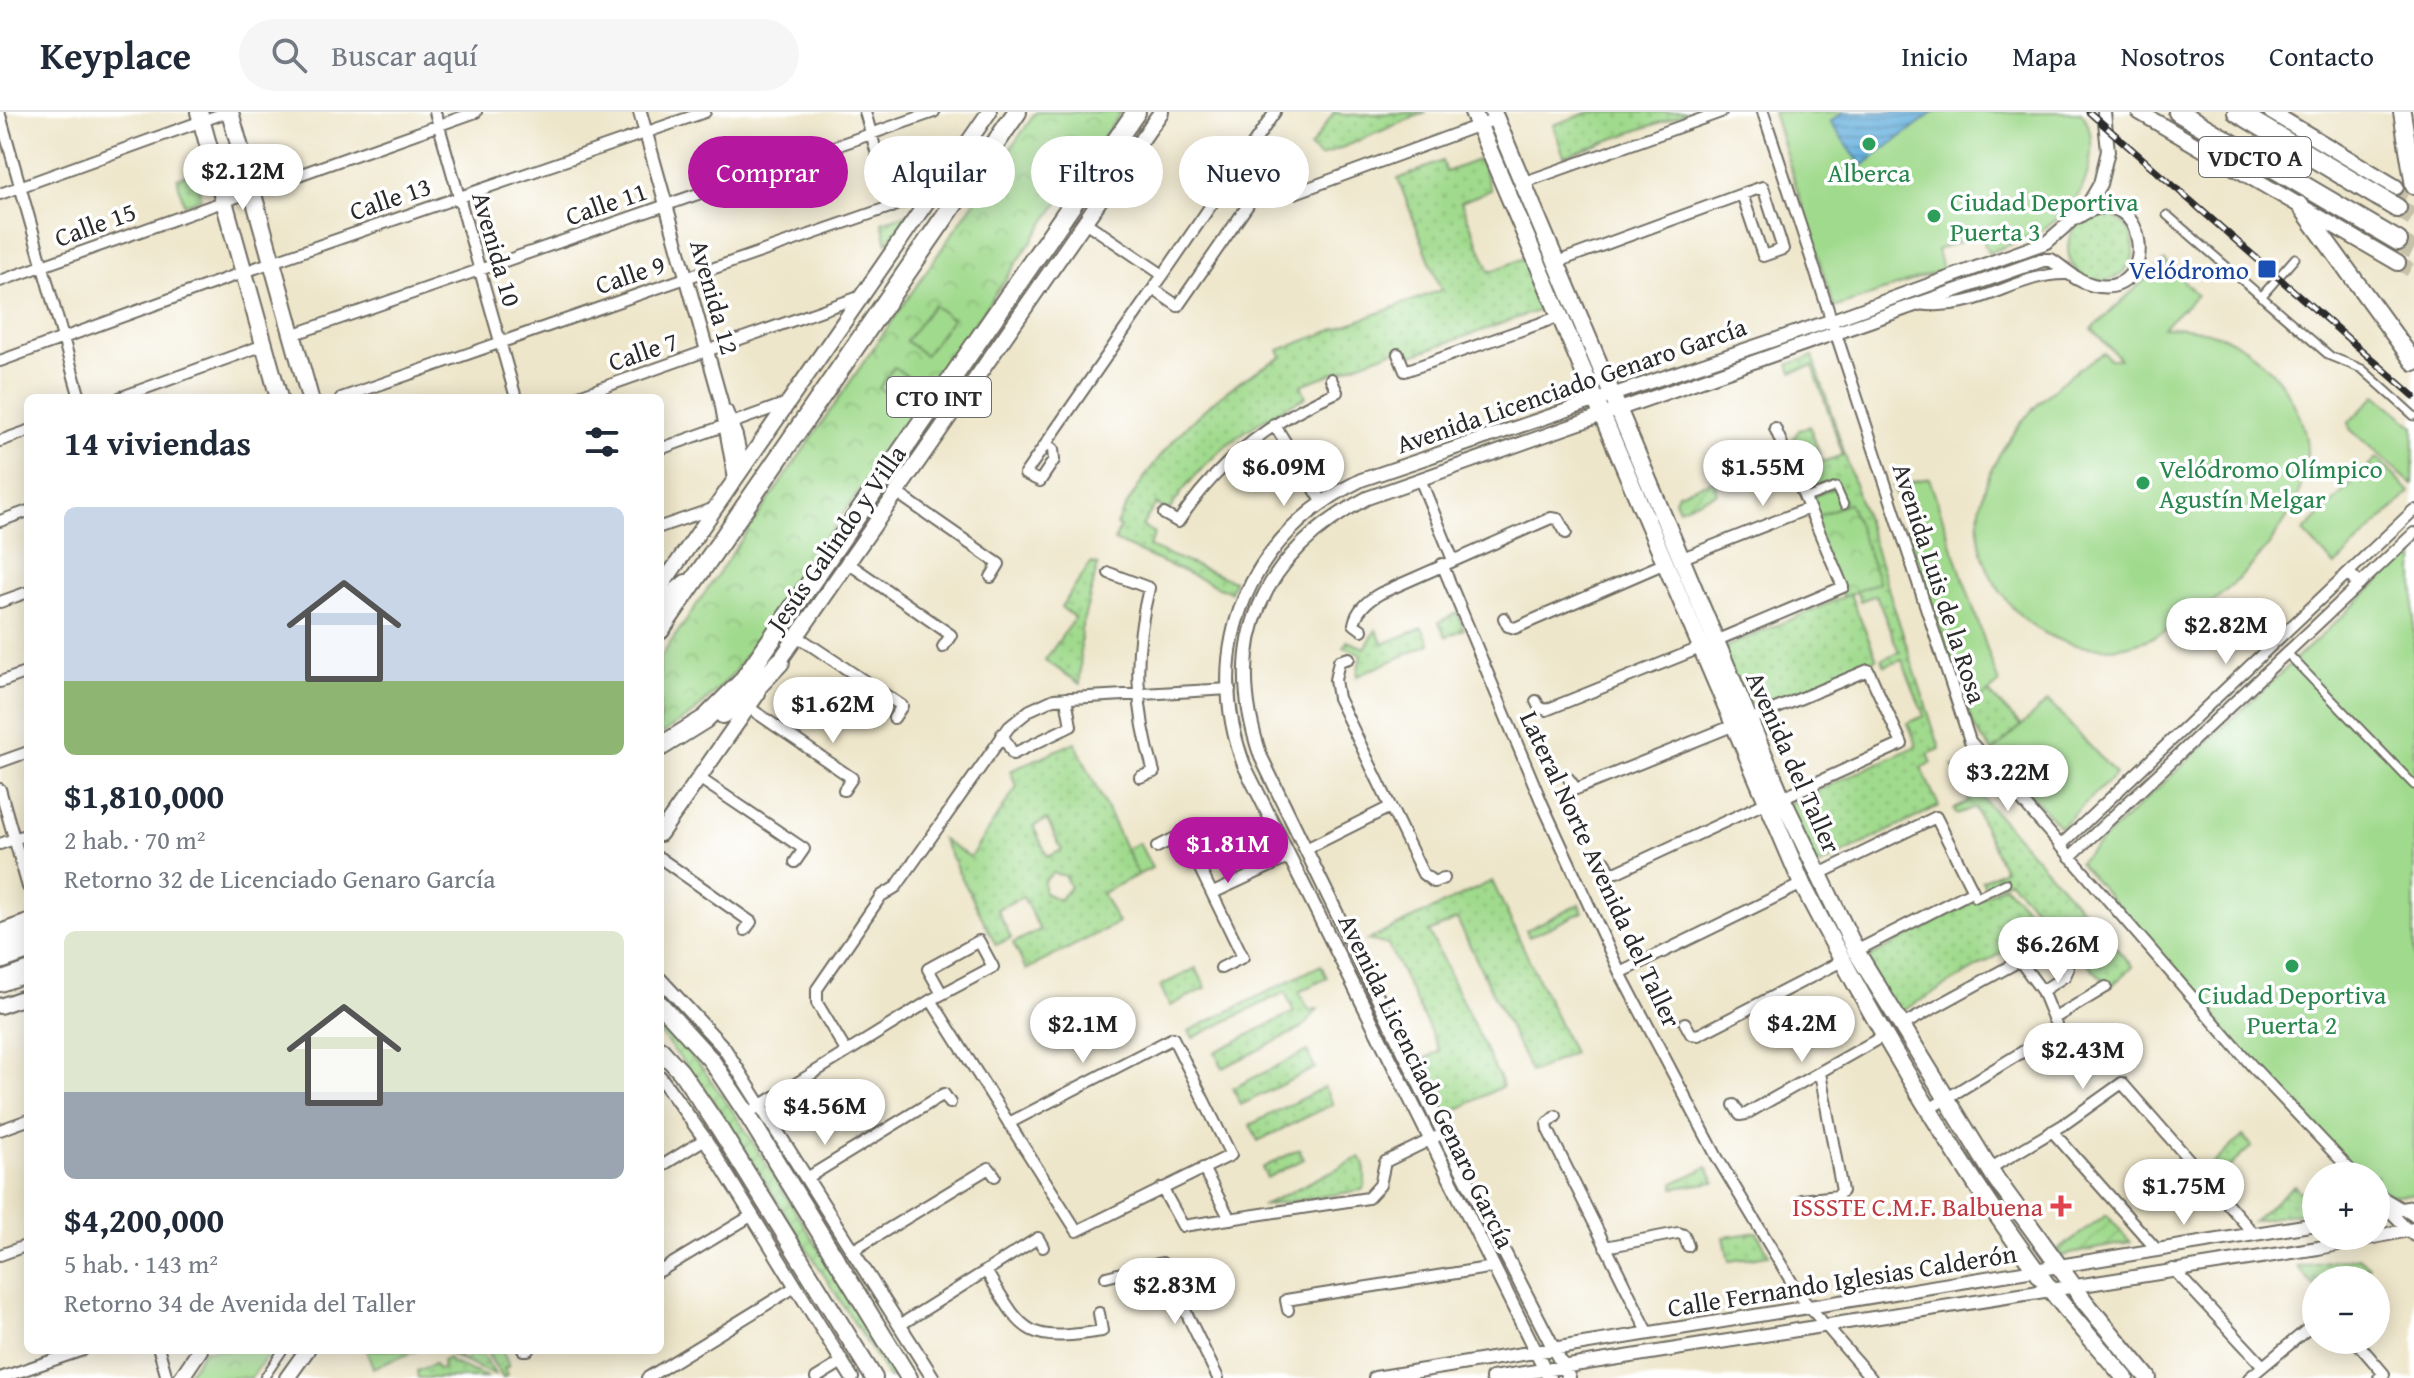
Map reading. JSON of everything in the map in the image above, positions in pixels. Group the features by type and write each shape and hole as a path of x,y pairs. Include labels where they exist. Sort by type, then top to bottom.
{"highway":[{"path":"664,624 1017,112"},
{"name":"CTO INT","path":"664,745 723,704 752,668 1136,112"},
{"name":"VDCTO A","path":"2178,112 2398,241"},
{"name":"VDCTO A","path":"2237,112 2397,208"},
{"path":"664,603 698,575"},
{"path":"681,736 734,708 780,662"},
{"path":"0,945 24,936"},
{"path":"0,960 24,951"},
{"path":"0,982 24,973"}],"main road":[{"path":"228,112 309,394"},
{"path":"973,136 989,112"},
{"name":"Jesús Galindo y Villa","path":"664,828 1161,112"},
{"path":"2139,112 2398,263"},
{"path":"2271,112 2396,187"},
{"path":"2402,112 2414,186"},
{"name":"Avenida del Taller","path":"1494,116 1522,183 1561,316 1604,396"},
{"path":"200,117 278,394"},
{"name":"Avenida del Taller","path":"1476,119 1533,228 1557,262 1604,396 1680,559 1721,677 1749,720 1885,1035 1980,1189 2036,1270 2122,1377"},
{"path":"2300,205 2414,362"},
{"path":"664,582 923,208"},
{"name":"Avenida del Taller","path":"1611,412 1663,564 1707,644"},
{"name":"Avenida del Taller","path":"1721,677 1732,726 1802,884 1849,956 1901,1026 1989,1169 2072,1285 2148,1378"},
{"path":"0,932 24,923"},
{"path":"0,1006 24,997"},
{"path":"664,1008 711,1060 747,1114 909,1378"},
{"path":"664,1053 681,1072 719,1128 874,1378"},
{"path":"181,1378 197,1354"},
{"path":"287,1378 304,1354"}],"street":[{"path":"0,194 200,117 228,112"},
{"name":"Avenida 10","path":"435,112 515,394"},
{"name":"Calle 15","path":"0,281 476,112"},
{"name":"Avenida 12","path":"640,112 739,473"},
{"name":"Calle 13","path":"0,361 272,262 705,112"},
{"path":"865,112 871,135"},
{"name":"Calle 11","path":"292,335 934,112"},
{"path":"1258,136 1275,112"},
{"path":"1522,183 1702,115 1721,112"},
{"name":"Avenida Luis de la Rosa","path":"1763,112 1967,735 1982,758 2252,1066 2343,1162"},
{"name":"Avenida Licenciado Genaro García","path":"1438,1137 1320,917 1244,765 1230,717 1234,631 1247,589 1274,545 1322,501 1361,480 1830,321 2028,250 2053,238 2078,217 2096,193 2104,173 2108,140 2104,112"},
{"path":"0,115 79,394"},
{"path":"1309,187 1476,119 1494,116"},
{"path":"1557,262 1742,194 1763,187 1783,249 1763,256 1742,194"},
{"name":"Calle 9","path":"353,394 889,208"},
{"path":"1046,444 1209,208"},
{"path":"1153,289 1178,306 1246,208"},
{"name":"Avenida Licenciado Genaro García","path":"1569,1378 1466,1195 1261,757 1248,720 1247,666 1250,640 1264,597 1283,564 1316,528 1367,498 2043,260 2051,260 2068,274 2092,285 2111,285 2126,278 2139,256 2140,237 2127,216 2102,209 2078,217"},
{"path":"2167,215 2330,356 2362,369 2414,416"},
{"path":"1085,222 1163,275"},
{"path":"2261,297 2295,258"},
{"name":"Calle 7","path":"584,394 862,296"},
{"path":"1398,354 1405,371 1561,316"},
{"path":"130,394 264,345"},
{"path":"1164,514 1178,522 1215,473 1274,424 1337,392 1331,379"},
{"path":"664,448 788,402"},
{"path":"1274,424 1322,501"},
{"path":"1536,701 1539,707 1546,710 1843,587 1775,428"},
{"path":"0,441 24,432"},
{"path":"1420,479 1453,560"},
{"path":"1361,480 1367,498"},
{"path":"1680,559 1808,503 1836,487 1844,505"},
{"path":"897,493 999,564 991,577"},
{"path":"664,526 715,508"},
{"path":"2060,846 2414,510"},
{"path":"0,521 24,512"},
{"path":"1362,630 1356,627 1354,621 1372,598 1442,564 1551,518 1558,519 1566,533"},
{"path":"2070,857 2414,533"},
{"path":"848,563 951,635 943,647"},
{"name":"Lateral Norte Avenida del Taller","path":"1442,564 1541,801 1620,973 1718,1159 1800,1296 1871,1378"},
{"path":"1504,618 1508,626 1515,628 1663,564"},
{"path":"1109,573 1149,588 1139,633 1137,693 1142,731 1154,772 1140,777"},
{"path":"2349,574 2359,584"},
{"path":"1247,589 1264,597"},
{"path":"0,602 24,593"},
{"path":"797,636 902,706 894,718"},
{"path":"2287,653 2414,785"},
{"path":"1349,658 1341,658 1336,671 1338,698 1425,878 1434,882 1444,878"},
{"path":"1749,720 1868,670 1902,744 1782,798"},
{"path":"0,682 24,673"},
{"path":"846,1051 815,995 881,896 896,887 1002,734 1037,706 1066,698 1230,689"},
{"path":"1002,734 1013,754 1071,726 1066,698"},
{"path":"748,707 852,778 844,790"},
{"path":"1569,779 1576,789 1732,726"},
{"path":"0,762 24,753"},
{"path":"1244,765 1261,757"},
{"path":"699,778 804,849 795,862"},
{"path":"0,789 24,873"},
{"path":"1605,861 1610,872 1617,872 1765,803"},
{"path":"1306,849 1390,807"},
{"path":"1817,875 1936,817 1975,898 2006,883"},
{"path":"1157,847 1183,834 1243,957 1221,968"},
{"path":"0,844 24,835"},
{"path":"1213,893 1290,857"},
{"path":"664,861 751,922 745,930"},
{"path":"1620,973 1802,884"},
{"path":"1685,1023 1691,1034 1698,1035 1973,891"},
{"path":"1320,917 1335,911"},
{"path":"747,1114 931,1000 993,967 979,941 928,969 942,994"},
{"path":"1901,1026 2045,947 2066,965 2065,976 2042,991"},
{"path":"1931,1108 2058,1030 2042,991 2020,961"},
{"path":"664,983 714,1035 762,1104 933,1378"},
{"path":"2053,1019 2106,987"},
{"path":"931,1000 1077,1231 1231,1155 1173,1038 1009,1123"},
{"path":"1734,1105 1742,1115 1885,1035"},
{"path":"1802,1200 1837,1196 1842,1191 1820,1073"},
{"path":"664,1083 705,1139 852,1378"},
{"path":"1989,1169 2122,1083 2254,1234"},
{"path":"807,1178 944,1094 950,1103"},
{"path":"1556,1116 1547,1124 1548,1130 1649,1334"},
{"path":"0,1130 24,1121"},
{"path":"2052,1131 2157,1250"},
{"path":"1162,1188 1183,1226 1368,1198 1380,1185 1385,1162 1438,1137"},
{"path":"664,1165 705,1139"},
{"path":"852,1251 989,1168 995,1176"},
{"path":"1203,1168 1230,1219"},
{"name":"Avenida Licenciado Genaro García","path":"1466,1195 1494,1267 1546,1374"},
{"path":"2390,1201 2411,1211"},
{"path":"2390,1212 2411,1211"},
{"path":"664,1269 751,1216"},
{"path":"2390,1217 2412,1232"},
{"name":"Calle Fernando Iglesias Calderón","path":"1375,1378 2302,1226"},
{"name":"Calle Fernando Iglesias Calderón","path":"1492,1378 1546,1374 1562,1366 2412,1232"},
{"path":"1605,1247 1678,1233 1684,1235 1688,1246"},
{"path":"900,1325 1038,1238 1043,1247"},
{"path":"0,1255 24,1246"},
{"path":"1106,1277 1162,1263 1218,1378"},
{"path":"1288,1310 1286,1300 1494,1267"},
{"path":"2173,1269 2263,1366"},
{"path":"986,1271 1016,1319 1041,1336 1060,1338 1102,1331 1099,1313"},
{"path":"647,1378 795,1287"},
{"path":"2249,1378 2302,1334"},
{"path":"0,1378 71,1354"},
{"path":"160,1354 167,1378"},
{"path":"264,1378 280,1354"},
{"path":"2365,1354 2381,1376"},
{"path":"816,1378 842,1362"}],"green space":[{"path":"1036,112 1121,112 1104,136 1031,136 1031,208 1055,208 732,675 695,712 664,732 664,652 970,208 1015,208 1015,142"},
{"path":"1334,112 1344,115 1426,112 1320,157 1310,148"},
{"path":"1590,112 1690,112 1564,156 1553,125"},
{"name":"Ciudad Deportiva Puerta 3","path":"1773,112 2081,112 2090,131 2091,153 2080,193 2057,220 2026,238 1988,253 1981,235 1937,250 1942,270 1834,308"},
{"path":"1480,159 1491,190 1461,202 1490,272 1526,257 1546,308 1407,357 1403,347 1301,385 1306,397 1228,444 1197,474 1169,511 1156,504 1142,526 1155,533 1149,547 1234,581 1230,592 1114,541 1120,527 1116,525 1131,498 1166,450 1207,407 1255,372 1282,357 1279,350 1441,290 1398,179 1442,161 1446,172"},
{"path":"194,172 201,198 184,204 177,178"},
{"path":"910,213 887,243 887,244 882,222"},
{"path":"2101,215 2124,225 2134,248 2124,271 2101,281 2078,271 2068,248 2078,225"},
{"name":"Velódromo Olímpico Agustín Melgar","path":"2165,261 2197,295 2163,327 2194,329 2222,336 2247,350 2271,371 2285,388 2301,419 2307,452 2302,483 2288,516 2267,547 2242,576 2212,602 2181,623 2149,639 2110,648 2074,644 2056,639 2033,626 1996,585 1982,551 1979,517 1986,484 2001,451 2022,421 2048,394 2104,353 2109,359 2120,359 2092,329"},
{"path":"933,305 952,319 925,355 906,341"},
{"path":"1813,356 1940,749 1928,754 1932,763 1921,768 1939,806 1814,868 1785,805 1917,746 1908,723 1924,716 1902,660 1885,666 1882,659 1899,652 1876,595 1860,601 1856,591 1879,582 1844,505 1810,497 1782,454 1799,430 1810,426 1822,462 1843,455 1813,366 1792,372 1789,364"},
{"path":"894,367 910,378 895,399 879,388"},
{"path":"2376,395 2414,426 2413,485 2350,429 2349,422"},
{"path":"2377,458 2410,492 2335,566 2303,532"},
{"path":"1929,478 1999,684 1967,709 1893,486"},
{"path":"1714,480 1717,493 1679,509 1675,500 1678,493"},
{"path":"1836,487 1844,505 1813,518 1814,496"},
{"path":"1849,503 1879,582 1843,597 1810,519"},
{"name":"Ciudad Deportiva Puerta 2","path":"2414,549 2414,1194 2390,1195 2390,1162 2346,1162 2282,1096 2079,862"},
{"path":"1091,563 1098,565 1081,630 1080,684 1045,660 1075,618 1061,607"},
{"path":"1850,594 1877,659 1743,715 1716,651"},
{"path":"1457,613 1464,629 1446,637 1439,622"},
{"path":"1422,628 1430,644 1357,676 1361,654 1344,647 1347,641 1365,648 1376,630 1383,644"},
{"path":"1988,692 2021,726 1993,752 1976,731 1967,709"},
{"path":"2048,701 2116,774 2060,827 1993,752"},
{"path":"1075,742 1138,875 1102,893 1118,923 1026,970 1013,943 1040,930 1023,897 997,909 1011,938 996,945 942,839 970,857 1017,787 1010,771","holes":["1047,820 1062,850 1048,857 1033,826","1053,873 1065,876 1070,887 1059,900 1044,893 1044,881"]},
{"path":"1953,765 2133,967 2110,987 2009,880 1986,890 1982,881 2004,870 1975,808 1956,814 1954,809 1970,801"},
{"path":"1139,843 1152,868 1138,875 1126,849"},
{"path":"1492,881 1573,1053 1531,1073 1457,919 1429,932 1503,1086 1441,1118 1414,1065 1440,1051 1388,945 1368,940"},
{"path":"2004,885 2045,928 1895,1015 1866,959"},
{"path":"1580,904 1583,912 1529,937 1526,930"},
{"path":"1321,965 1327,978 1299,992 1309,1010 1318,1009 1302,1028 1223,1068 1215,1052 1294,1012 1285,992 1193,1038 1189,1031"},
{"path":"1196,968 1206,988 1170,1006 1160,986"},
{"path":"664,1025 703,1069 739,1120 899,1378 889,1378 713,1100 664,1038"},
{"path":"2066,1034 2087,1066 2073,1075 2052,1044"},
{"path":"1307,1051 1315,1068 1241,1105 1233,1088"},
{"path":"1324,1087 1333,1104 1258,1141 1250,1125"},
{"path":"2243,1136 2252,1146 2215,1180 2206,1170"},
{"path":"1299,1149 1304,1159 1267,1178 1262,1168"},
{"path":"1360,1157 1365,1165 1365,1186 1362,1190 1262,1206"},
{"path":"1707,1167 1715,1182 1674,1188 1674,1183"},
{"path":"2294,1185 2302,1194 2302,1212 2253,1221"},
{"path":"2107,1215 2130,1242 2061,1256 2057,1250"},
{"path":"1757,1232 1769,1255 1729,1261 1724,1237"},
{"path":"2359,1257 2368,1266 2303,1266"},
{"path":"201,1354 268,1354 251,1378 185,1378"},
{"path":"368,1354 408,1354 373,1368"},
{"path":"458,1354 463,1360 468,1358 468,1354 482,1354 496,1376 452,1356"},
{"path":"488,1354 504,1354 509,1366 504,1368 507,1375 503,1378"},
{"path":"448,1358 450,1362 489,1378 418,1378 417,1371 434,1364 438,1370 443,1368 442,1361"}],"water":[{"name":"Alberca","path":"1844,112 1934,112 1862,166 1830,122"}],"tunnel":[{"path":"2396,187 2414,197"},
{"path":"2397,208 2414,218"},
{"path":"2398,241 2414,251"},
{"path":"2398,263 2414,272"}],"railway":[{"path":"2089,112 2414,396"}],"place":[{"name":"Alberca","path":"1869,144"},
{"name":"Ciudad Deportiva Puerta 3","path":"1934,216"},
{"name":"Velódromo","path":"2267,269"},
{"name":"Velódromo Olímpico Agustín Melgar","path":"2143,483"},
{"name":"Ciudad Deportiva Puerta 2","path":"2292,966"},
{"name":"ISSSTE C.M.F. Balbuena","path":"2061,1206"}]}
